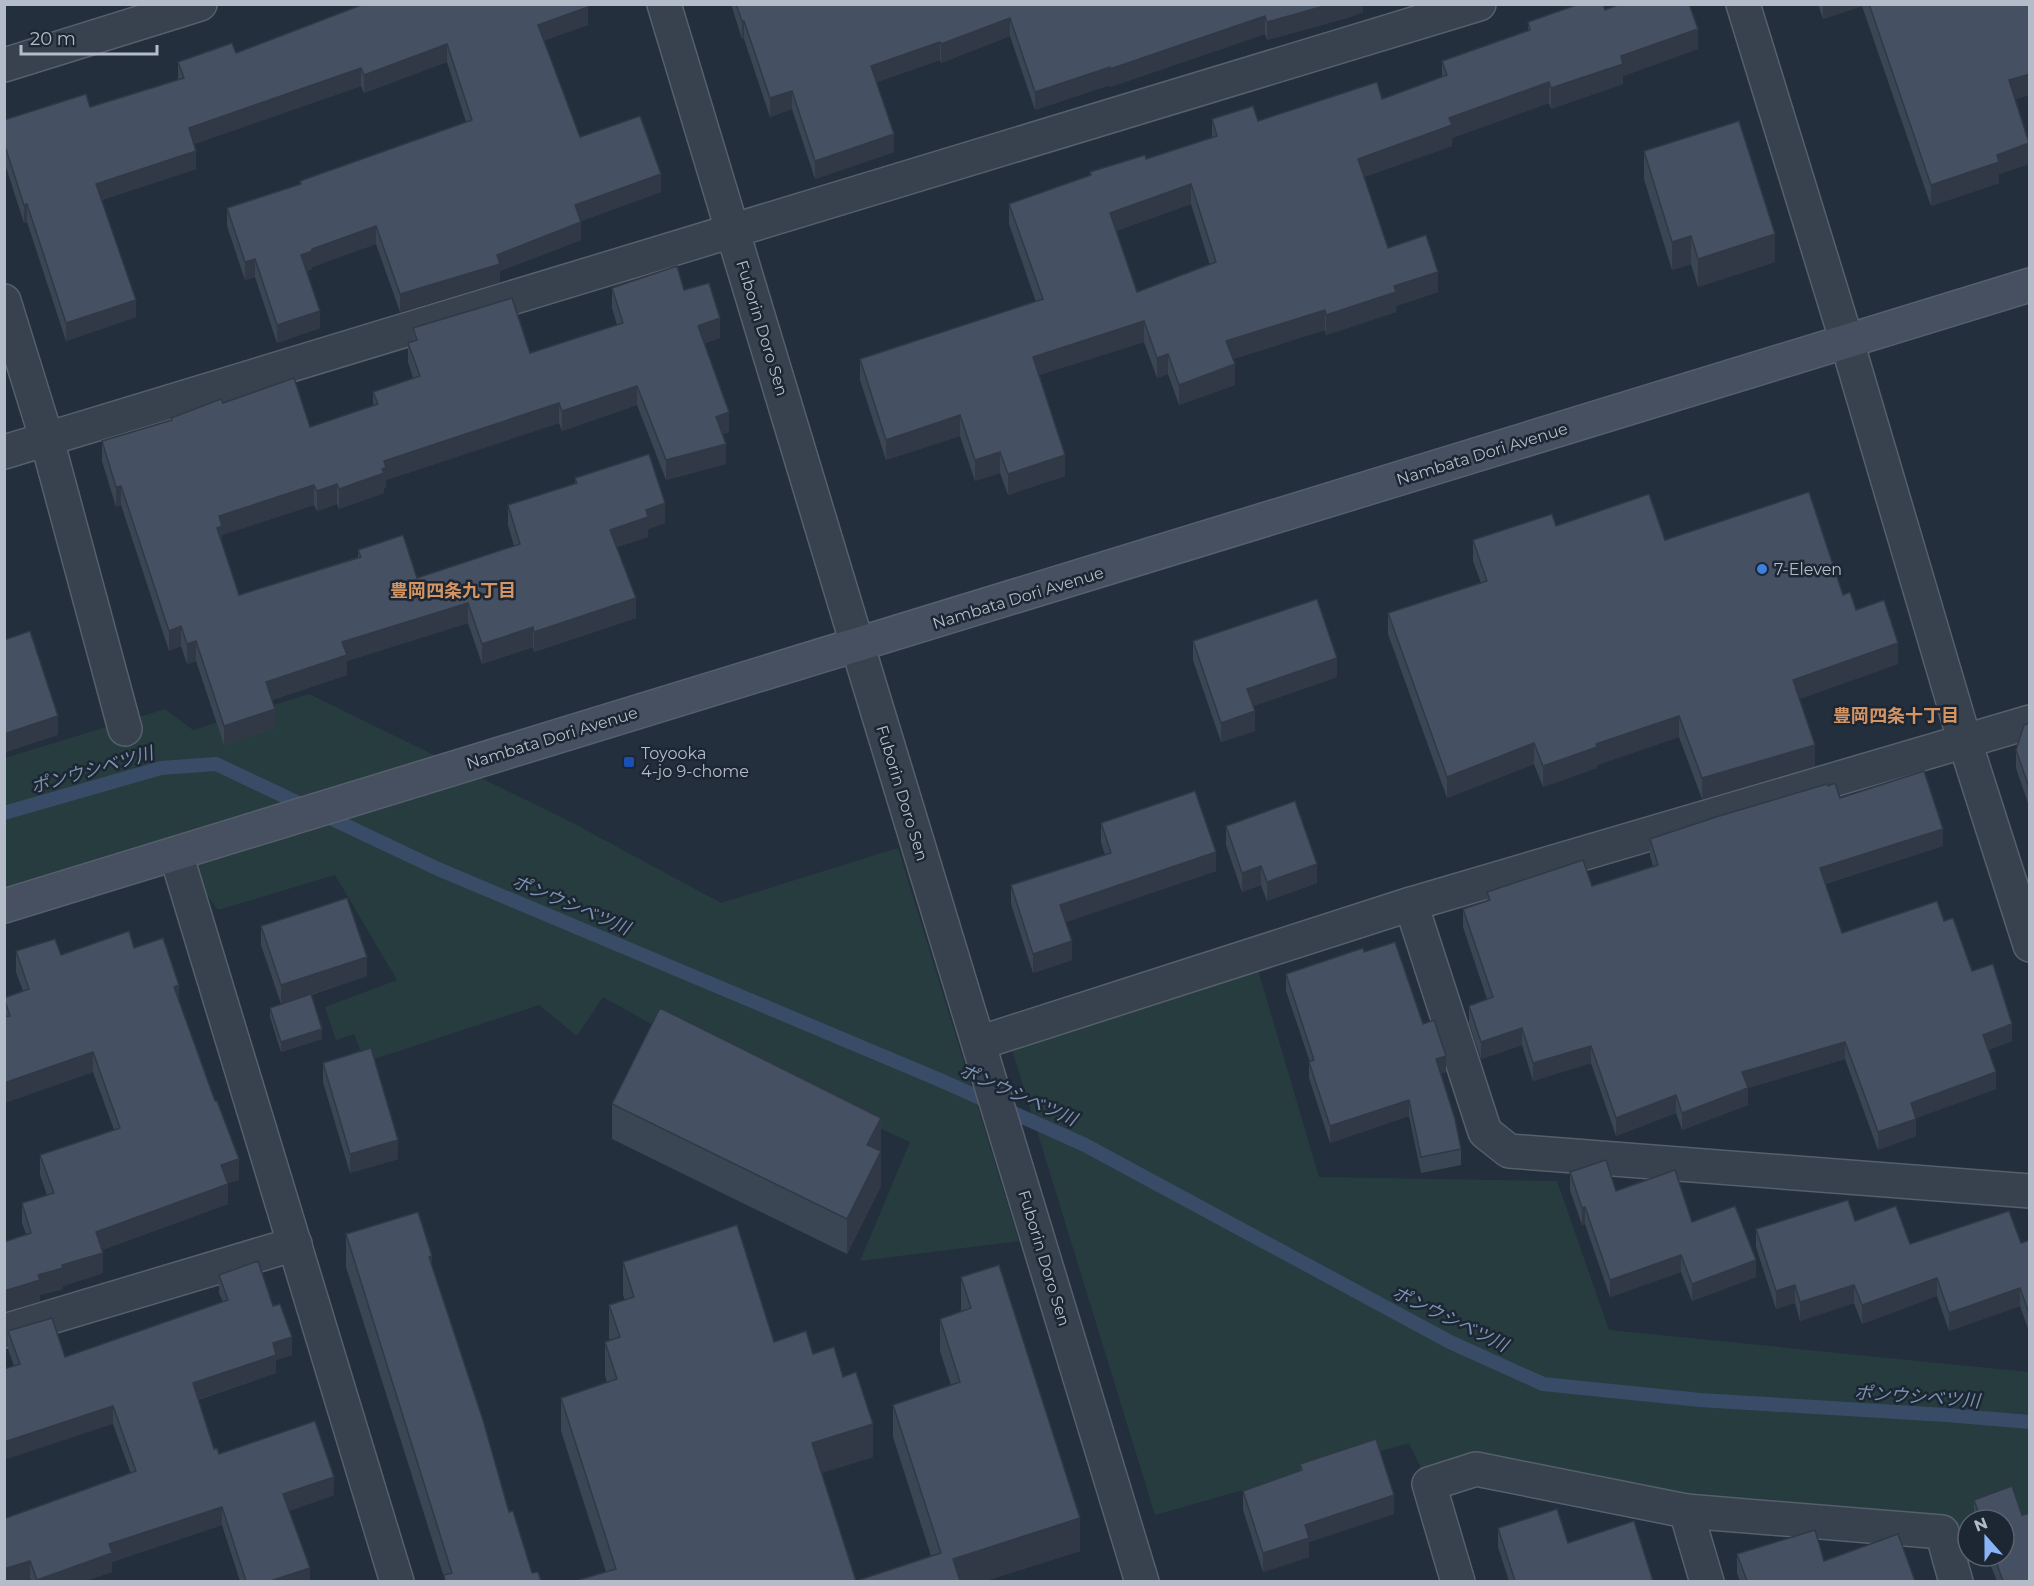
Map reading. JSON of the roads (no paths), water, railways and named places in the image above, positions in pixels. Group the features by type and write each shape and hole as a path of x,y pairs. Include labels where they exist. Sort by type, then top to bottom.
{"main road":[{"name":"Nambata Dori Avenue","path":"4,906 858,647 2030,285"}],"street":[{"path":"4,65 200,4"},
{"name":"Fuborin Doro Sen","path":"664,4 1142,1581"},
{"path":"4,452 1479,4"},
{"path":"1743,4 1847,342 1965,742 2030,945"},
{"path":"4,301 47,440 125,729"},
{"path":"981,1049 1411,904 2030,722"},
{"path":"176,854 397,1581"},
{"path":"1411,904 1485,1132 1509,1151 2030,1191"},
{"path":"4,1331 295,1244"},
{"path":"1458,1581 1429,1484 1476,1469 1686,1511 1942,1532 1956,1581"},
{"path":"1686,1511 1707,1581"}],"waterway":[{"name":"ポンウシベツ川","path":"4,813 161,768 216,764 438,869 940,1080 1085,1145 1450,1342 1543,1384 1700,1400 2030,1422"}],"place":[{"name":"7-Eleven","path":"1762,569"},
{"name":"Toyooka 4-jo 9-chome","path":"629,762"}],"district":[{"name":"豊岡四条九丁目","path":"453,591"},
{"name":"豊岡四条十丁目","path":"1896,716"}]}
